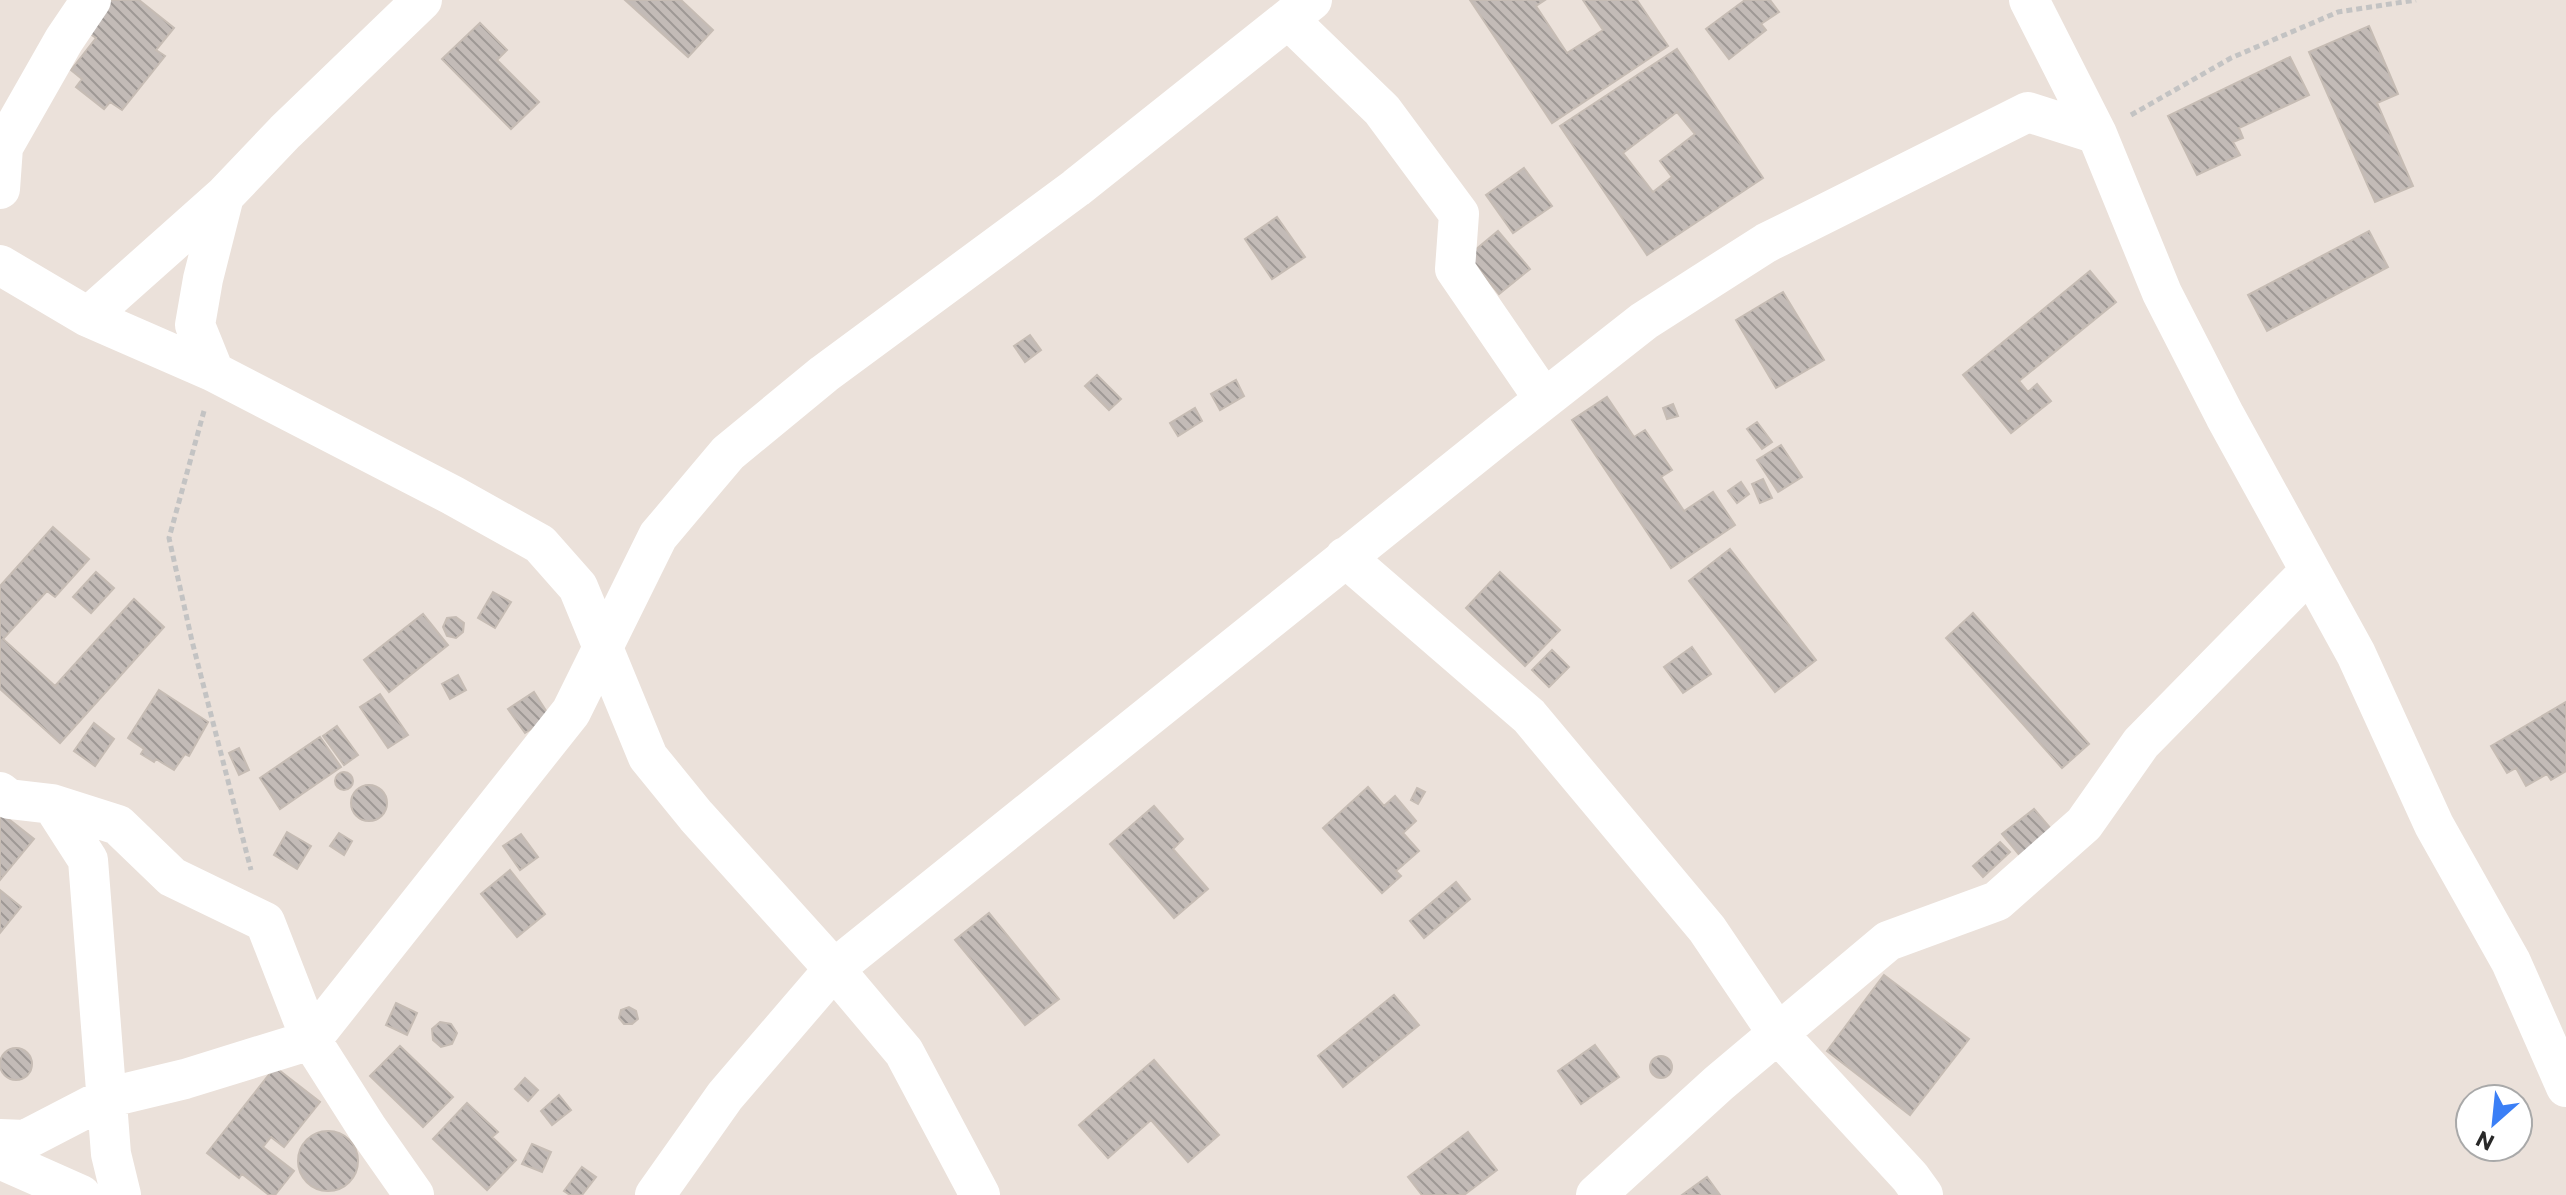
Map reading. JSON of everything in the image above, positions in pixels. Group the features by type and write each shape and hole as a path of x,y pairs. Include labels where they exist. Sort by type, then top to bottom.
{"street":[{"path":"0,189 3,147 64,40 91,0"},
{"path":"88,317 224,196 285,132 422,0"},
{"path":"2029,0 2097,134 2162,293 2356,654 2434,825 2511,962 2566,1087"},
{"path":"0,1139 25,1140 106,1098 185,1079 311,1040 571,712 658,536 728,453 824,374 1076,188 1300,10 1382,110 1459,214 1455,269 1544,399"},
{"path":"655,1195 725,1096 834,969 1345,557 1644,321 1766,243 2028,112 2097,134"},
{"path":"214,372 195,325 224,196"},
{"path":"0,265 88,317 214,372 540,544 578,587 648,757 904,1052 980,1195"},
{"path":"1345,557 1529,716 1707,929 1778,1034 1923,1195"},
{"path":"1596,1195 1888,941 1997,901 2084,824 2141,743 2310,571"},
{"path":"0,792 9,799 52,804 118,825 172,877 265,922 311,1040 414,1195"},
{"path":"52,804 88,860 111,1154 121,1195"},
{"path":"0,1159 81,1195"}],"path":[{"path":"2097,134 2231,58 2338,12 2416,0"},
{"path":"214,372 169,538 192,641 265,922"}],"building":[{"path":"111,0 139,0 174,28 156,50 165,56 122,110 110,102 104,109 76,87 82,79 71,70 96,38 86,31"},
{"path":"625,0 681,0 713,30 688,57"},
{"path":"1470,0 1545,0 1536,6 1567,53 1603,30 1583,0 1637,0 1668,46 1552,123"},
{"path":"1745,0 1770,0 1779,12 1761,24 1766,30 1729,59 1706,29"},
{"path":"480,23 507,50 497,60 539,102 511,129 442,59"},
{"path":"2369,26 2398,94 2377,103 2413,186 2375,202 2309,52"},
{"path":"1677,49 1763,178 1647,255 1560,126","holes":["1677,112 1695,134 1660,161 1672,177 1653,192 1623,153"]},
{"path":"2290,57 2309,95 2239,128 2243,138 2233,142 2240,155 2197,175 2168,116"},
{"path":"1524,168 1552,206 1513,233 1486,195"},
{"path":"1277,217 1305,257 1272,279 1245,239"},
{"path":"1498,231 1530,269 1499,294 1468,256"},
{"path":"2369,231 2388,267 2267,331 2248,295"},
{"path":"2090,271 2116,302 2019,381 2028,392 2037,384 2051,401 2011,433 1963,375"},
{"path":"1783,292 1824,360 1776,388 1736,320"},
{"path":"1030,335 1041,350 1025,362 1014,346"},
{"path":"1097,375 1121,399 1109,410 1085,386"},
{"path":"1236,380 1244,396 1220,410 1211,394"},
{"path":"1607,397 1634,437 1645,430 1672,470 1661,477 1684,511 1713,492 1735,525 1671,568 1572,420"},
{"path":"1673,404 1678,416 1667,419 1663,408"},
{"path":"1195,408 1202,421 1178,436 1170,423"},
{"path":"1757,422 1772,442 1762,449 1747,429"},
{"path":"1781,445 1802,477 1778,492 1757,460"},
{"path":"1763,479 1772,498 1760,503 1752,484"},
{"path":"1741,482 1749,494 1737,503 1728,491"},
{"path":"53,527 89,559 55,597 47,591 3,639 55,686 134,599 164,627 60,743 0,689 0,586"},
{"path":"1730,549 1816,660 1775,692 1689,581"},
{"path":"96,572 114,588 91,613 73,597"},
{"path":"1500,572 1560,630 1525,666 1466,608"},
{"path":"493,592 511,602 495,628 478,618"},
{"path":"1973,613 2089,744 2062,768 1946,638"},
{"path":"423,614 448,645 389,692 364,660"},
{"path":"456,617 464,623 463,632 456,638 447,636 443,627 447,618"},
{"path":"1692,647 1711,674 1683,693 1664,667"},
{"path":"1552,650 1569,667 1549,687 1532,670"},
{"path":"458,675 466,690 450,699 442,684"},
{"path":"159,690 208,722 189,756 185,754 174,770 141,754 144,749 128,738"},
{"path":"534,692 550,717 525,733 508,709"},
{"path":"380,694 408,735 388,748 360,707"},
{"path":"2566,702 2566,771 2551,780 2547,774 2526,786 2516,768 2507,773 2491,746"},
{"path":"94,723 114,739 95,766 74,751"},
{"path":"337,726 358,755 344,765 323,736"},
{"path":"320,737 341,767 280,809 260,778"},
{"path":"239,748 249,770 239,775 229,753"},
{"path":"344,772 353,781 344,790 335,781"},
{"path":"369,785 382,790 387,803 382,816 369,821 356,816 351,803 356,790"},
{"path":"1368,787 1384,806 1395,796 1416,821 1403,833 1419,851 1396,871 1401,876 1382,893 1323,828"},
{"path":"1417,788 1425,792 1418,804 1411,800"},
{"path":"1154,806 1183,839 1173,849 1208,889 1174,918 1110,844"},
{"path":"2034,809 2058,837 2026,863 2002,834"},
{"path":"0,814 34,839 0,880"},
{"path":"287,832 311,846 297,869 274,855"},
{"path":"339,833 352,841 344,855 330,846"},
{"path":"521,834 538,857 520,870 503,846"},
{"path":"2000,842 2010,852 1983,877 1973,866"},
{"path":"510,870 545,914 517,937 481,894"},
{"path":"1456,882 1470,899 1424,938 1410,921"},
{"path":"0,890 21,907 0,933"},
{"path":"989,913 1059,999 1025,1025 955,940"},
{"path":"1884,975 1969,1039 1910,1115 1827,1051"},
{"path":"1394,995 1419,1025 1343,1087 1318,1056"},
{"path":"396,1003 417,1013 407,1035 386,1025"},
{"path":"629,1007 636,1011 638,1019 632,1024 624,1024 619,1018 621,1010"},
{"path":"440,1022 451,1024 457,1033 452,1044 441,1047 433,1040 432,1029"},
{"path":"1595,1045 1619,1077 1581,1104 1558,1071"},
{"path":"400,1046 453,1097 423,1127 370,1076"},
{"path":"16,1048 27,1053 32,1064 27,1075 16,1080 5,1075 0,1064 5,1053"},
{"path":"1661,1056 1669,1059 1672,1067 1669,1075 1661,1078 1653,1075 1650,1067 1653,1059"},
{"path":"1154,1060 1219,1135 1188,1162 1151,1120 1108,1158 1079,1125"},
{"path":"275,1067 320,1102 284,1147 271,1137 263,1147 294,1171 275,1195 269,1195 242,1174 239,1178 207,1153"},
{"path":"525,1078 538,1090 528,1101 515,1089"},
{"path":"559,1095 571,1110 552,1125 541,1111"},
{"path":"467,1103 498,1132 492,1137 516,1160 487,1190 433,1139"},
{"path":"328,1131 339,1133 349,1140 356,1150 356,1172 349,1182 339,1189 328,1191 317,1189 307,1182 300,1172 298,1161 300,1150 307,1140 317,1133"},
{"path":"1468,1132 1497,1170 1464,1195 1422,1195 1408,1177"},
{"path":"532,1144 551,1152 542,1172 522,1164"},
{"path":"582,1167 596,1177 582,1195 570,1195 564,1191"},
{"path":"1707,1177 1720,1195 1682,1195"}]}
